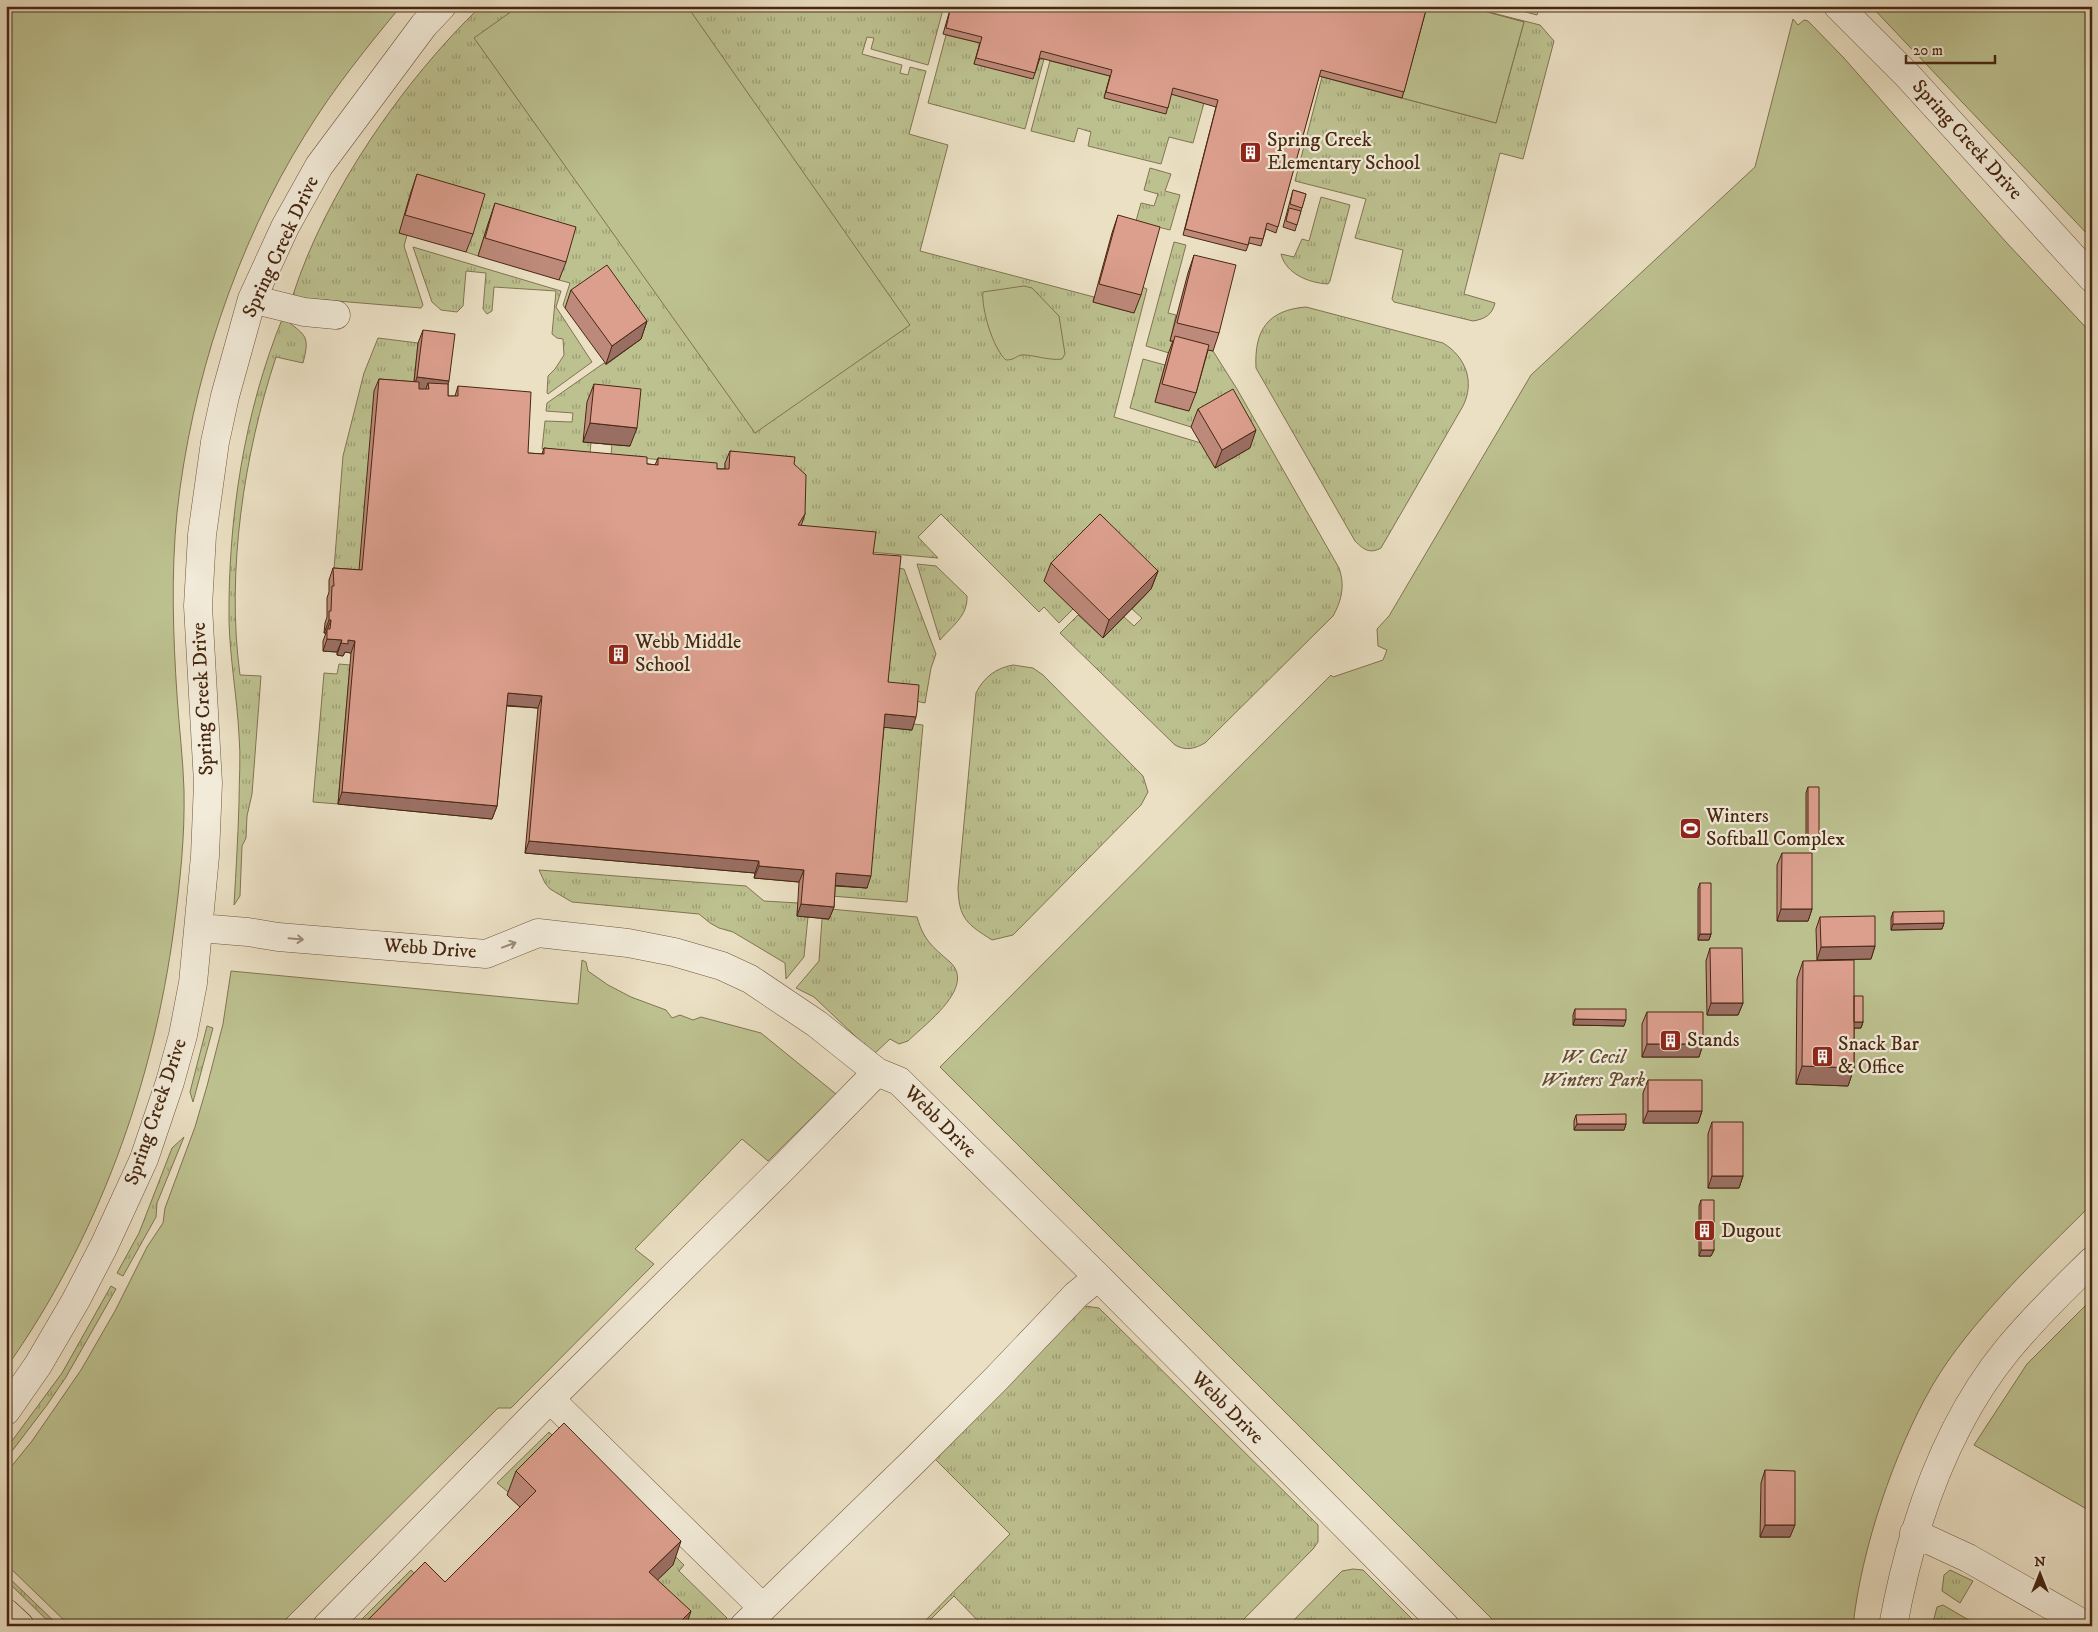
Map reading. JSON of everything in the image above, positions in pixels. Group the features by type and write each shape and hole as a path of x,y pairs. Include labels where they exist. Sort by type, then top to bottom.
{"main road":[{"path":"6,1613 20,1626"}],"street":[{"name":"Spring Creek Drive","path":"6,1411 38,1365 76,1300 104,1246 144,1159 170,1082 183,1035 193,983 199,928 208,783 198,606 202,535 215,442 237,350 252,299 285,227 319,166 424,25 442,6"},
{"name":"Spring Creek Drive","path":"1838,6 1908,76 2092,278"},
{"path":"252,299 304,312 336,315"},
{"name":"Webb Drive","path":"199,928 248,932 278,937 486,954 538,933 628,943 674,952 722,966 750,979 817,1024 854,1056 877,1072 899,1081 1098,1277 1444,1626"},
{"path":"326,1626 877,1072"},
{"path":"1893,1626 1902,1577 1914,1532 1944,1453 1979,1390 2007,1350 2053,1298 2092,1261"},
{"path":"550,1399 753,1616 901,1475 996,1379 1076,1294 1098,1277"},
{"path":"1914,1532 1968,1558 2087,1626"}],"green space":[{"path":"6,6 401,6 327,101 280,178 238,269 220,317 205,366 184,464 175,536 173,581 174,627 184,825 178,894 165,987 152,1045 136,1102 117,1158 94,1213 68,1266 39,1318 6,1368"},
{"path":"481,6 944,6 928,65 871,49 874,38 867,37 862,54 902,65 900,73 908,75 910,67 926,71 909,134 948,145 920,251 1094,297 1093,302 1134,313 1142,287 1147,289 1114,417 1201,443 1226,407 1191,427 1130,408 1143,359 1165,365 1155,402 1189,411 1202,363 1146,346 1174,242 1186,245 1168,313 1176,315 1170,341 1213,351 1237,389 1339,568 1342,592 1333,616 1205,743 1186,749 1175,745 1060,633 1078,615 1103,638 1124,617 1134,626 1142,618 1132,609 1151,589 1044,581 1073,609 1059,623 1044,607 1039,612 941,514 918,537 938,558 870,552 794,538 725,463 724,482 714,465 611,455 612,445 583,441 591,443 590,453 542,449 545,421 572,422 573,413 546,411 547,403 604,363 606,365 641,339 600,283 565,308 563,305 570,283 559,280 569,245 489,221 478,256 466,252 478,212 399,233 407,235 404,246 423,305 421,308 301,298 293,295 307,256 325,217 346,178 370,140 423,68"},
{"path":"519,6 687,6 910,325 755,433 474,38"},
{"path":"1427,6 1465,6 1524,22 1496,123 1402,98"},
{"path":"1465,6 1540,25 1554,41 1523,159 1500,153 1464,294 1495,303 1492,311 1487,316 1473,321 1394,302 1392,299 1403,250 1355,238 1366,199 1295,181 1322,77 1496,123 1524,22"},
{"path":"1503,6 1540,6 1537,15"},
{"path":"1871,6 2092,6 2092,239"},
{"name":"W. Cecil Winters Park","path":"1793,19 1798,25 1804,20 1808,21 1843,57 2005,241 2092,334 2092,1204 1985,1314 1965,1338 1932,1386 1905,1441 1881,1502 1863,1566 1853,1626 1499,1626 940,1067 1331,675 1333,677 1383,660 1387,650 1378,646 1377,629 1389,616 1531,375 1755,167"},
{"path":"946,35 980,43 974,64 1044,59 1025,129 928,103"},
{"path":"1050,61 1110,76 1104,98 1171,94 1204,103 1193,143 1169,137 1161,164 1088,146 1091,132 1078,128 1074,142 1031,131"},
{"path":"1150,168 1171,174 1165,191 1180,195 1170,230 1154,226 1131,239 1141,203 1154,206 1158,194 1144,190"},
{"path":"1321,197 1350,205 1328,284 1313,282 1299,276 1288,267 1281,254 1294,257 1302,239 1309,241"},
{"path":"413,247 561,291 556,307 592,362 548,394 548,376 564,355 563,339 557,338 552,334 556,291 494,287 492,311 487,314 483,309 486,273 466,271 463,306 457,312 441,310 432,302"},
{"path":"1024,286 1032,288 1059,316 1065,354 1062,359 1021,355 1006,360 1001,355 992,338 984,308 983,292"},
{"path":"1306,307 1443,343 1458,355 1466,371 1468,388 1463,406 1381,548 1374,551 1361,547 1355,541 1256,368 1258,343 1266,324 1282,312"},
{"path":"283,317 304,336 306,340 305,353 303,363 276,357 255,433 247,473 237,555 236,636 240,675 261,676 252,794 247,816 246,838 242,846 240,896 234,905 239,816 240,752 229,621 229,583 235,505 241,466 258,390 269,353"},
{"path":"378,338 418,343 413,390 358,583 333,581 343,456 364,373"},
{"path":"917,564 936,566 967,596 967,603 962,615 940,640"},
{"path":"896,568 904,569 936,654 931,668 925,703 883,694"},
{"path":"339,664 350,665 338,804 313,802 324,673 337,674"},
{"path":"1013,665 1033,668 1043,675 1143,776 1148,792 1141,805 1013,935 992,940 966,920 960,907 958,888 976,693 991,674 1001,668"},
{"path":"913,724 923,725 907,902 831,896 831,885 867,888 881,727 912,729"},
{"path":"539,870 746,886 764,901 798,903 797,916 808,917 804,957 786,979 785,963 733,932 710,923 699,914 572,902 550,889"},
{"path":"830,909 917,917 926,938 950,962 957,972 957,983 953,994 935,1016 908,1041 899,1044 890,1039 874,1054 814,997 796,988 819,961 822,919 829,919"},
{"path":"582,960 586,962 588,971 608,985 631,997 666,1010 672,1018 680,1015 693,1020 701,1017 761,1033 836,1094 768,1161 742,1139 635,1249 654,1264 511,1408 498,1408 279,1626 70,1626 6,1564 6,1473 32,1441 81,1370 115,1311 147,1247 163,1223 165,1208 195,1127 207,1086 223,1024 231,971 578,1004"},
{"path":"207,1026 213,1028 193,1102 190,1092"},
{"path":"184,1137 157,1203 156,1217 123,1276 117,1273 139,1233 172,1148"},
{"path":"111,1286 116,1289 66,1377 6,1459 6,1449 62,1373"},
{"path":"2092,1299 2092,1512 1974,1445 2027,1364"},
{"path":"1085,1306 1099,1308 1318,1525 1318,1542 1237,1626 983,1626 954,1596 924,1626 920,1626 1010,1534 935,1459"},
{"path":"549,1432 684,1565 679,1571 727,1618 719,1626 673,1626 497,1483"},
{"path":"411,1570 439,1597 436,1606 377,1626 355,1626"},
{"path":"1363,1570 1419,1626 1288,1626 1342,1571"},
{"path":"1950,1570 1973,1581 1960,1603 1942,1591 1944,1575"},
{"path":"6,1575 59,1626 53,1626 6,1580"},
{"path":"1943,1605 1979,1626 1932,1626 1937,1607"}],"building":[{"name":"Spring Creek Elementary School","path":"951,6 1427,6 1404,92 1321,70 1278,227 1267,223 1263,239 1250,237 1248,245 1185,229 1218,100 1173,88 1168,108 1106,92 1112,70 1041,51 1035,73 976,58 982,37 946,28"},
{"path":"417,174 485,194 473,234 405,215"},
{"path":"1293,190 1306,194 1302,208 1290,204"},
{"path":"495,203 576,227 566,262 485,238"},
{"path":"1289,208 1301,211 1297,225 1286,221"},
{"path":"1118,215 1160,227 1141,295 1099,284"},
{"path":"1194,255 1236,265 1219,333 1177,323"},
{"path":"607,265 647,321 612,346 571,290"},
{"path":"423,330 455,334 449,381 417,377"},
{"path":"1175,336 1209,345 1196,393 1162,384"},
{"name":"Webb Middle School","path":"379,379 419,382 419,389 429,389 428,383 448,384 448,396 458,396 458,386 531,392 528,453 544,454 544,448 647,457 647,464 658,465 658,458 717,463 717,469 729,469 730,451 795,457 794,464 806,475 805,514 798,525 876,532 873,554 901,556 888,682 919,685 917,711 916,717 885,714 871,876 836,873 834,907 801,904 804,870 759,866 759,861 529,841 542,696 508,693 497,806 342,792 355,641 348,640 348,644 341,643 342,640 327,639 327,629 330,629 331,620 329,620 329,611 331,611 332,586 334,586 333,568 362,570"},
{"path":"594,384 641,389 637,428 590,423"},
{"path":"1233,389 1256,430 1222,450 1198,409"},
{"path":"1100,514 1158,571 1109,620 1051,563"},
{"path":"1808,787 1819,787 1819,838 1808,838"},
{"path":"1782,853 1812,853 1812,909 1781,909"},
{"path":"1700,883 1711,883 1711,934 1700,934"},
{"path":"1944,911 1944,923 1893,924 1893,912"},
{"path":"1875,916 1875,946 1821,947 1820,917"},
{"name":"Stands","path":"1710,948 1742,948 1743,1003 1711,1003"},
{"name":"Snack Bar & Office","path":"1854,960 1854,1068 1802,1066 1803,961"},
{"path":"1854,996 1863,996 1863,1022 1854,1022"},
{"path":"1575,1009 1626,1009 1626,1020 1575,1019"},
{"path":"1647,1012 1703,1012 1703,1044 1647,1044"},
{"path":"1648,1080 1702,1080 1702,1111 1648,1111"},
{"path":"1626,1114 1626,1124 1577,1124 1576,1115"},
{"path":"1712,1122 1743,1122 1743,1176 1712,1176"},
{"name":"Dugout","path":"1701,1200 1714,1200 1714,1250 1701,1250"},
{"path":"564,1423 681,1541 649,1572 691,1611 676,1626 362,1626 425,1562 445,1582 536,1491 516,1471"},
{"path":"1765,1470 1795,1471 1795,1525 1765,1525"}],"place":[{"name":"Spring Creek Elementary School","path":"1251,152"},
{"name":"Webb Middle School","path":"619,654"},
{"name":"Winters Softball Complex","path":"1690,828"},
{"name":"Stands","path":"1671,1040"},
{"name":"Snack Bar & Office","path":"1822,1056"},
{"name":"Dugout","path":"1705,1231"}]}
